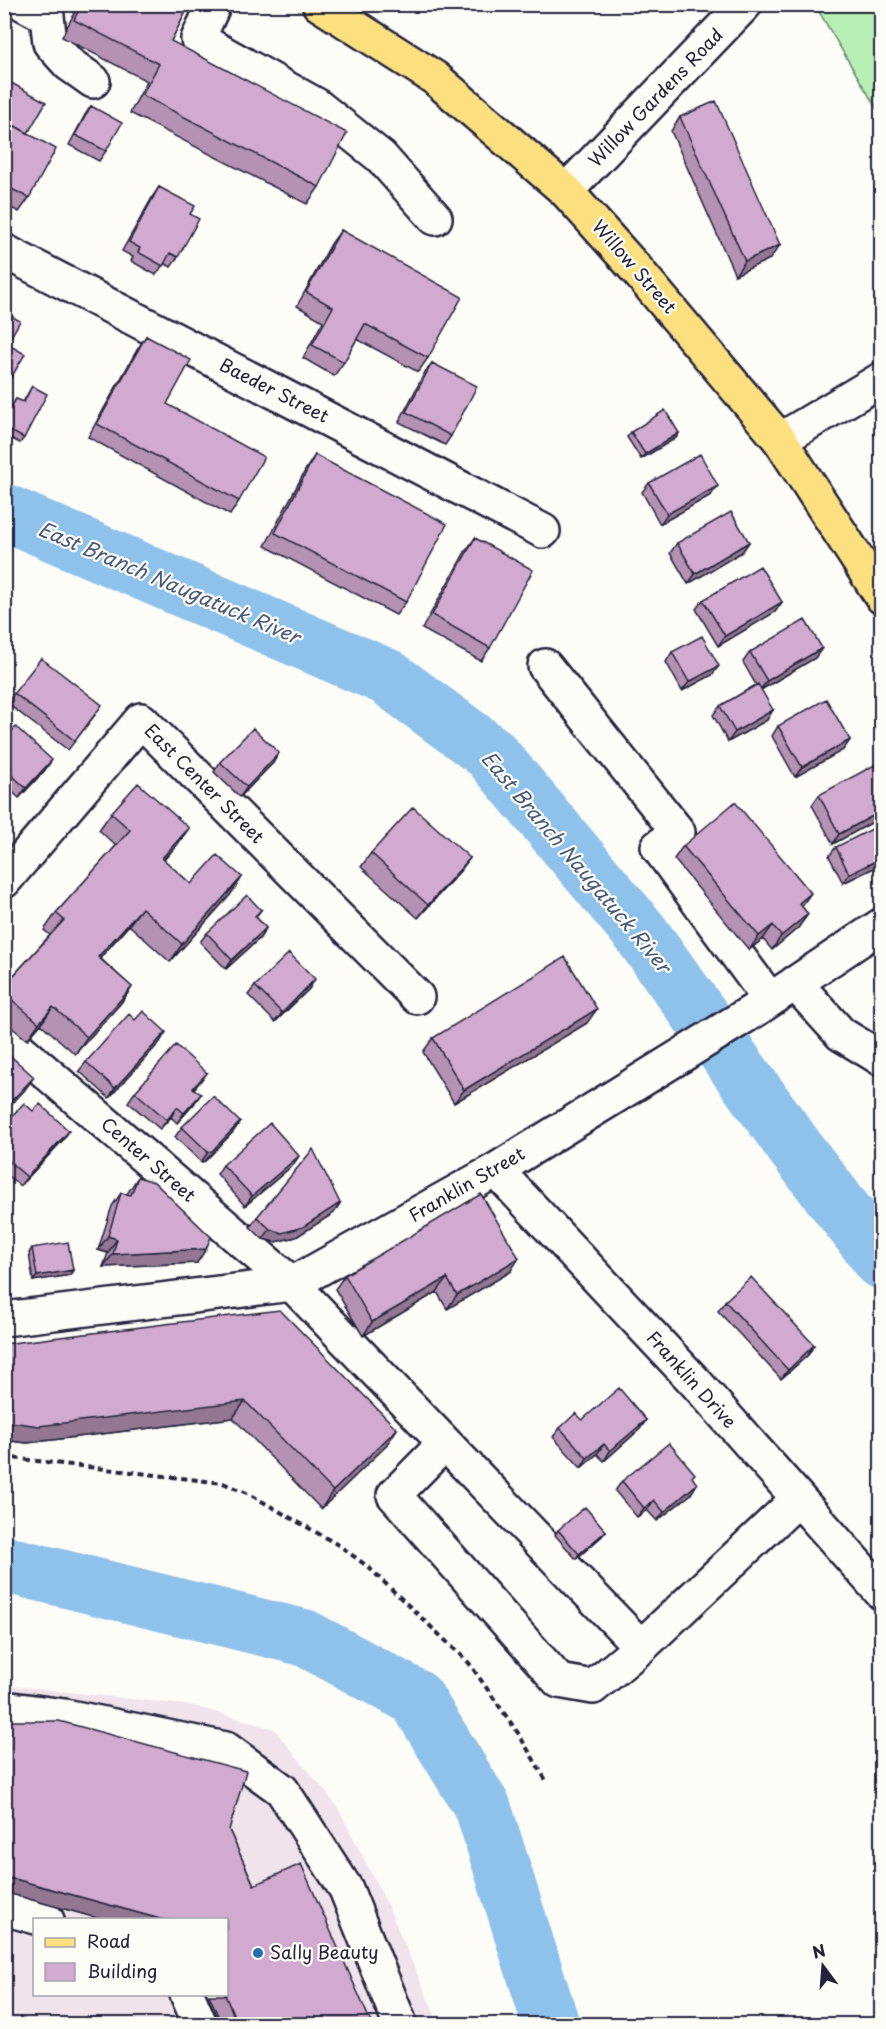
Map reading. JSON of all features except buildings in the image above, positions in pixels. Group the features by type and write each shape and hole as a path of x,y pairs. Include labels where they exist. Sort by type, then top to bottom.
{"main road":[{"name":"Willow Street","path":"319,4 435,78 566,191 636,269 780,440 882,597"}],"street":[{"path":"24,4 47,15 50,43 69,64 93,81"},
{"path":"214,4 198,39 316,105 381,157 435,218"},
{"name":"Willow Gardens Road","path":"566,191 745,4"},
{"name":"Baeder Street","path":"4,251 543,531"},
{"path":"780,440 882,379"},
{"path":"545,666 678,832 658,847 774,997 882,1059"},
{"name":"East Center Street","path":"4,881 141,720 417,997"},
{"name":"Franklin Street","path":"4,1319 292,1284 496,1170 774,997 882,925"},
{"name":"Center Street","path":"4,1035 292,1284 641,1647"},
{"name":"Franklin Drive","path":"496,1170 697,1384 882,1593"},
{"path":"445,1443 394,1495 559,1681 593,1687 641,1647 798,1499"},
{"path":"4,1708 65,1716 226,1749 282,1790 346,1889 400,2025"},
{"path":"4,1908 40,1918"},
{"path":"187,1996 200,2025"}],"path":[{"path":"4,1457 223,1483 249,1494 340,1546 367,1566 469,1663 518,1733 547,1782"}],"shaded area":[{"path":"5,1685 194,1706 274,1729 337,1806 386,1902 439,2024 5,2024"}],"green space":[{"path":"815,5 881,5 881,116"}],"waterway":[{"name":"East Branch Naugatuck River","path":"4,512 387,677 490,753 640,932 796,1149 882,1261"},
{"path":"4,1564 305,1638 416,1698 483,1808 551,2024"}],"place":[{"name":"Sally Beauty","path":"258,1953"}]}
